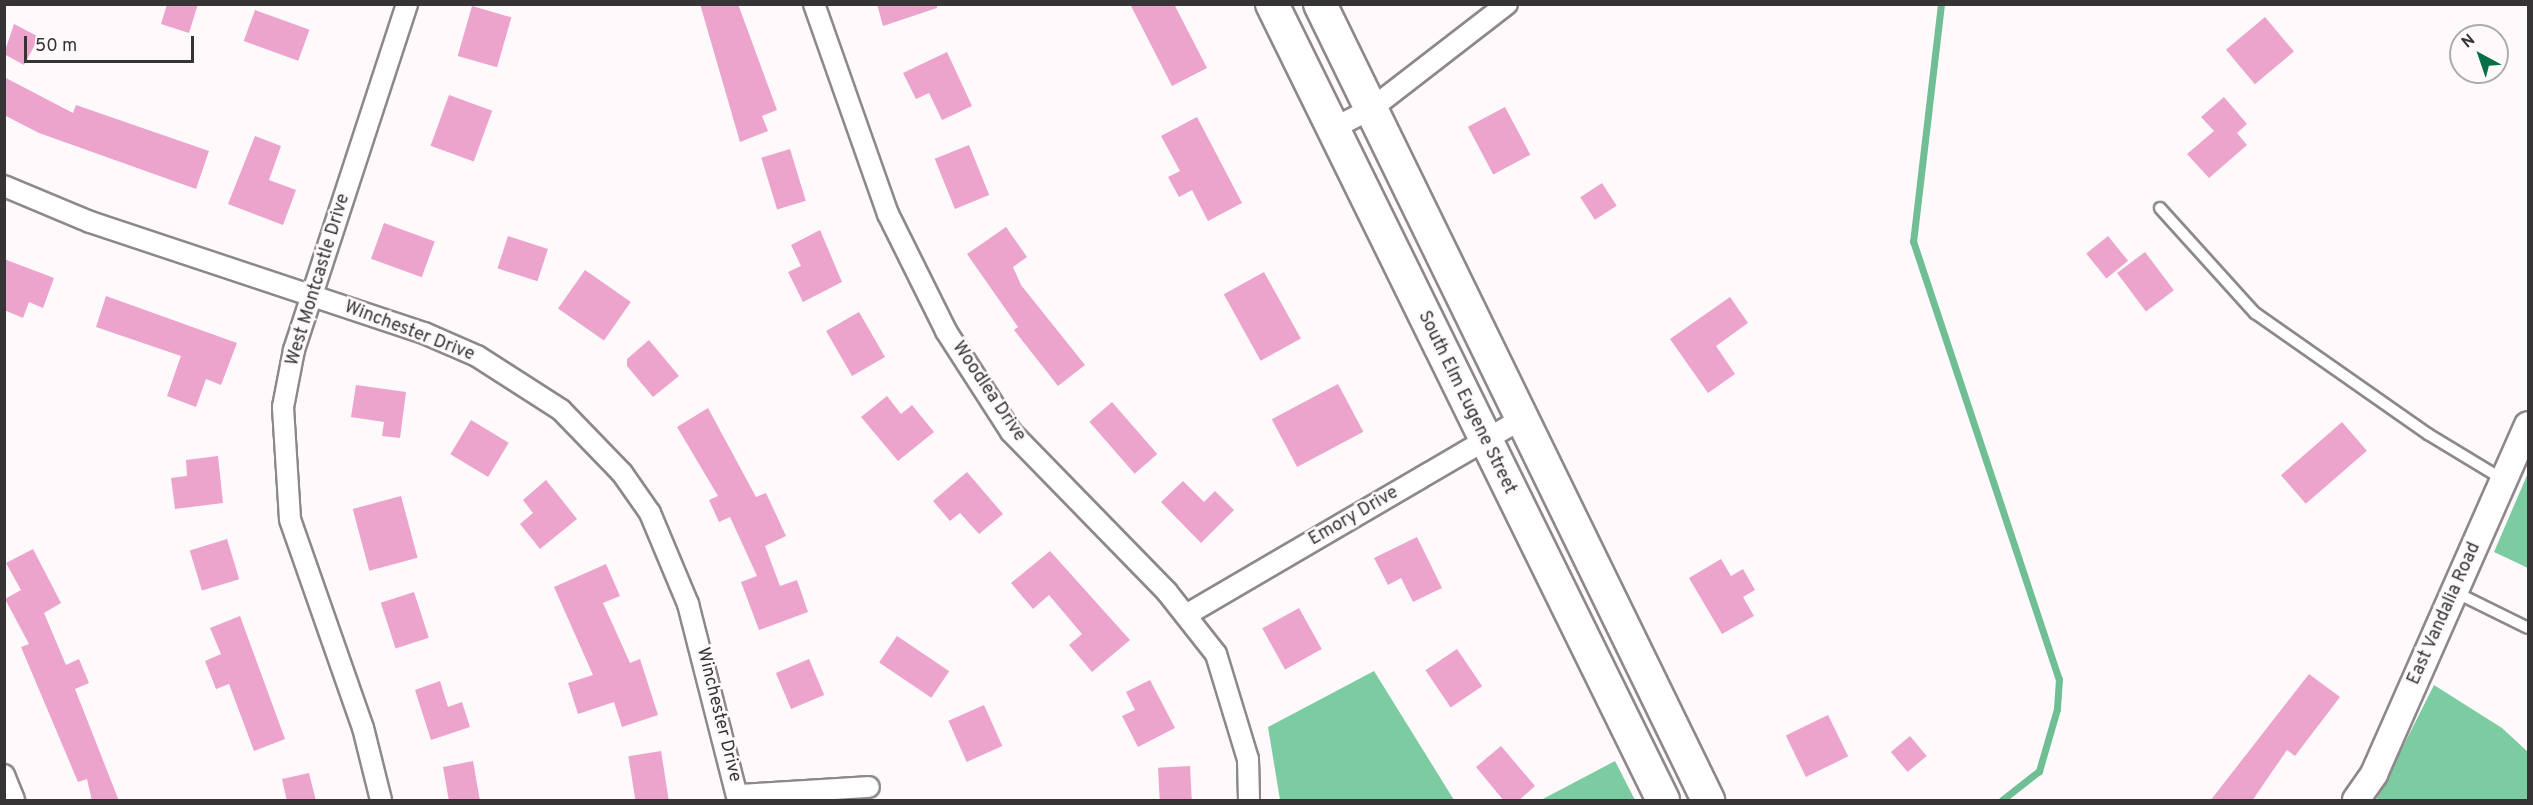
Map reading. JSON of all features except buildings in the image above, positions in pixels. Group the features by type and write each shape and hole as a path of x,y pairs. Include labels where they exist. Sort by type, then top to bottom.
{"main road":[{"name":"South Elm Eugene Street","path":"1272,4 1484,441 1663,801"},
{"path":"1320,4 1708,801"}],"street":[{"name":"West Montcastle Drive","path":"381,801 363,728 290,519 283,467 283,407 313,297 407,4"},
{"name":"Woodlea Drive","path":"814,4 888,214 946,331 1011,432 1186,615 1216,654 1248,759 1249,801"},
{"path":"1332,129 1371,109 1507,4"},
{"name":"Winchester Drive","path":"4,186 90,222 424,333 518,380 561,410 622,473 650,513 688,604 738,798"},
{"name":"Emory Drive","path":"1186,615 1521,419"},
{"name":"East Vandalia Road","path":"2356,801 2374,774 2529,425"},
{"path":"4,775 14,801"},
{"path":"738,798 869,787"}],"lane":[{"path":"2160,208 2255,313 2428,434 2504,480"},
{"path":"2455,592 2529,628"}],"green space":[{"path":"2528,473 2528,568 2494,552"},
{"path":"1374,671 1454,800 1280,800 1268,727"},
{"path":"2434,685 2502,728 2528,752 2528,800 2376,800"},
{"path":"1615,761 1635,800 1541,800"}],"waterway":[{"path":"1941,4 1913,241 2059,679 2057,709 2039,771 2002,800"}]}
